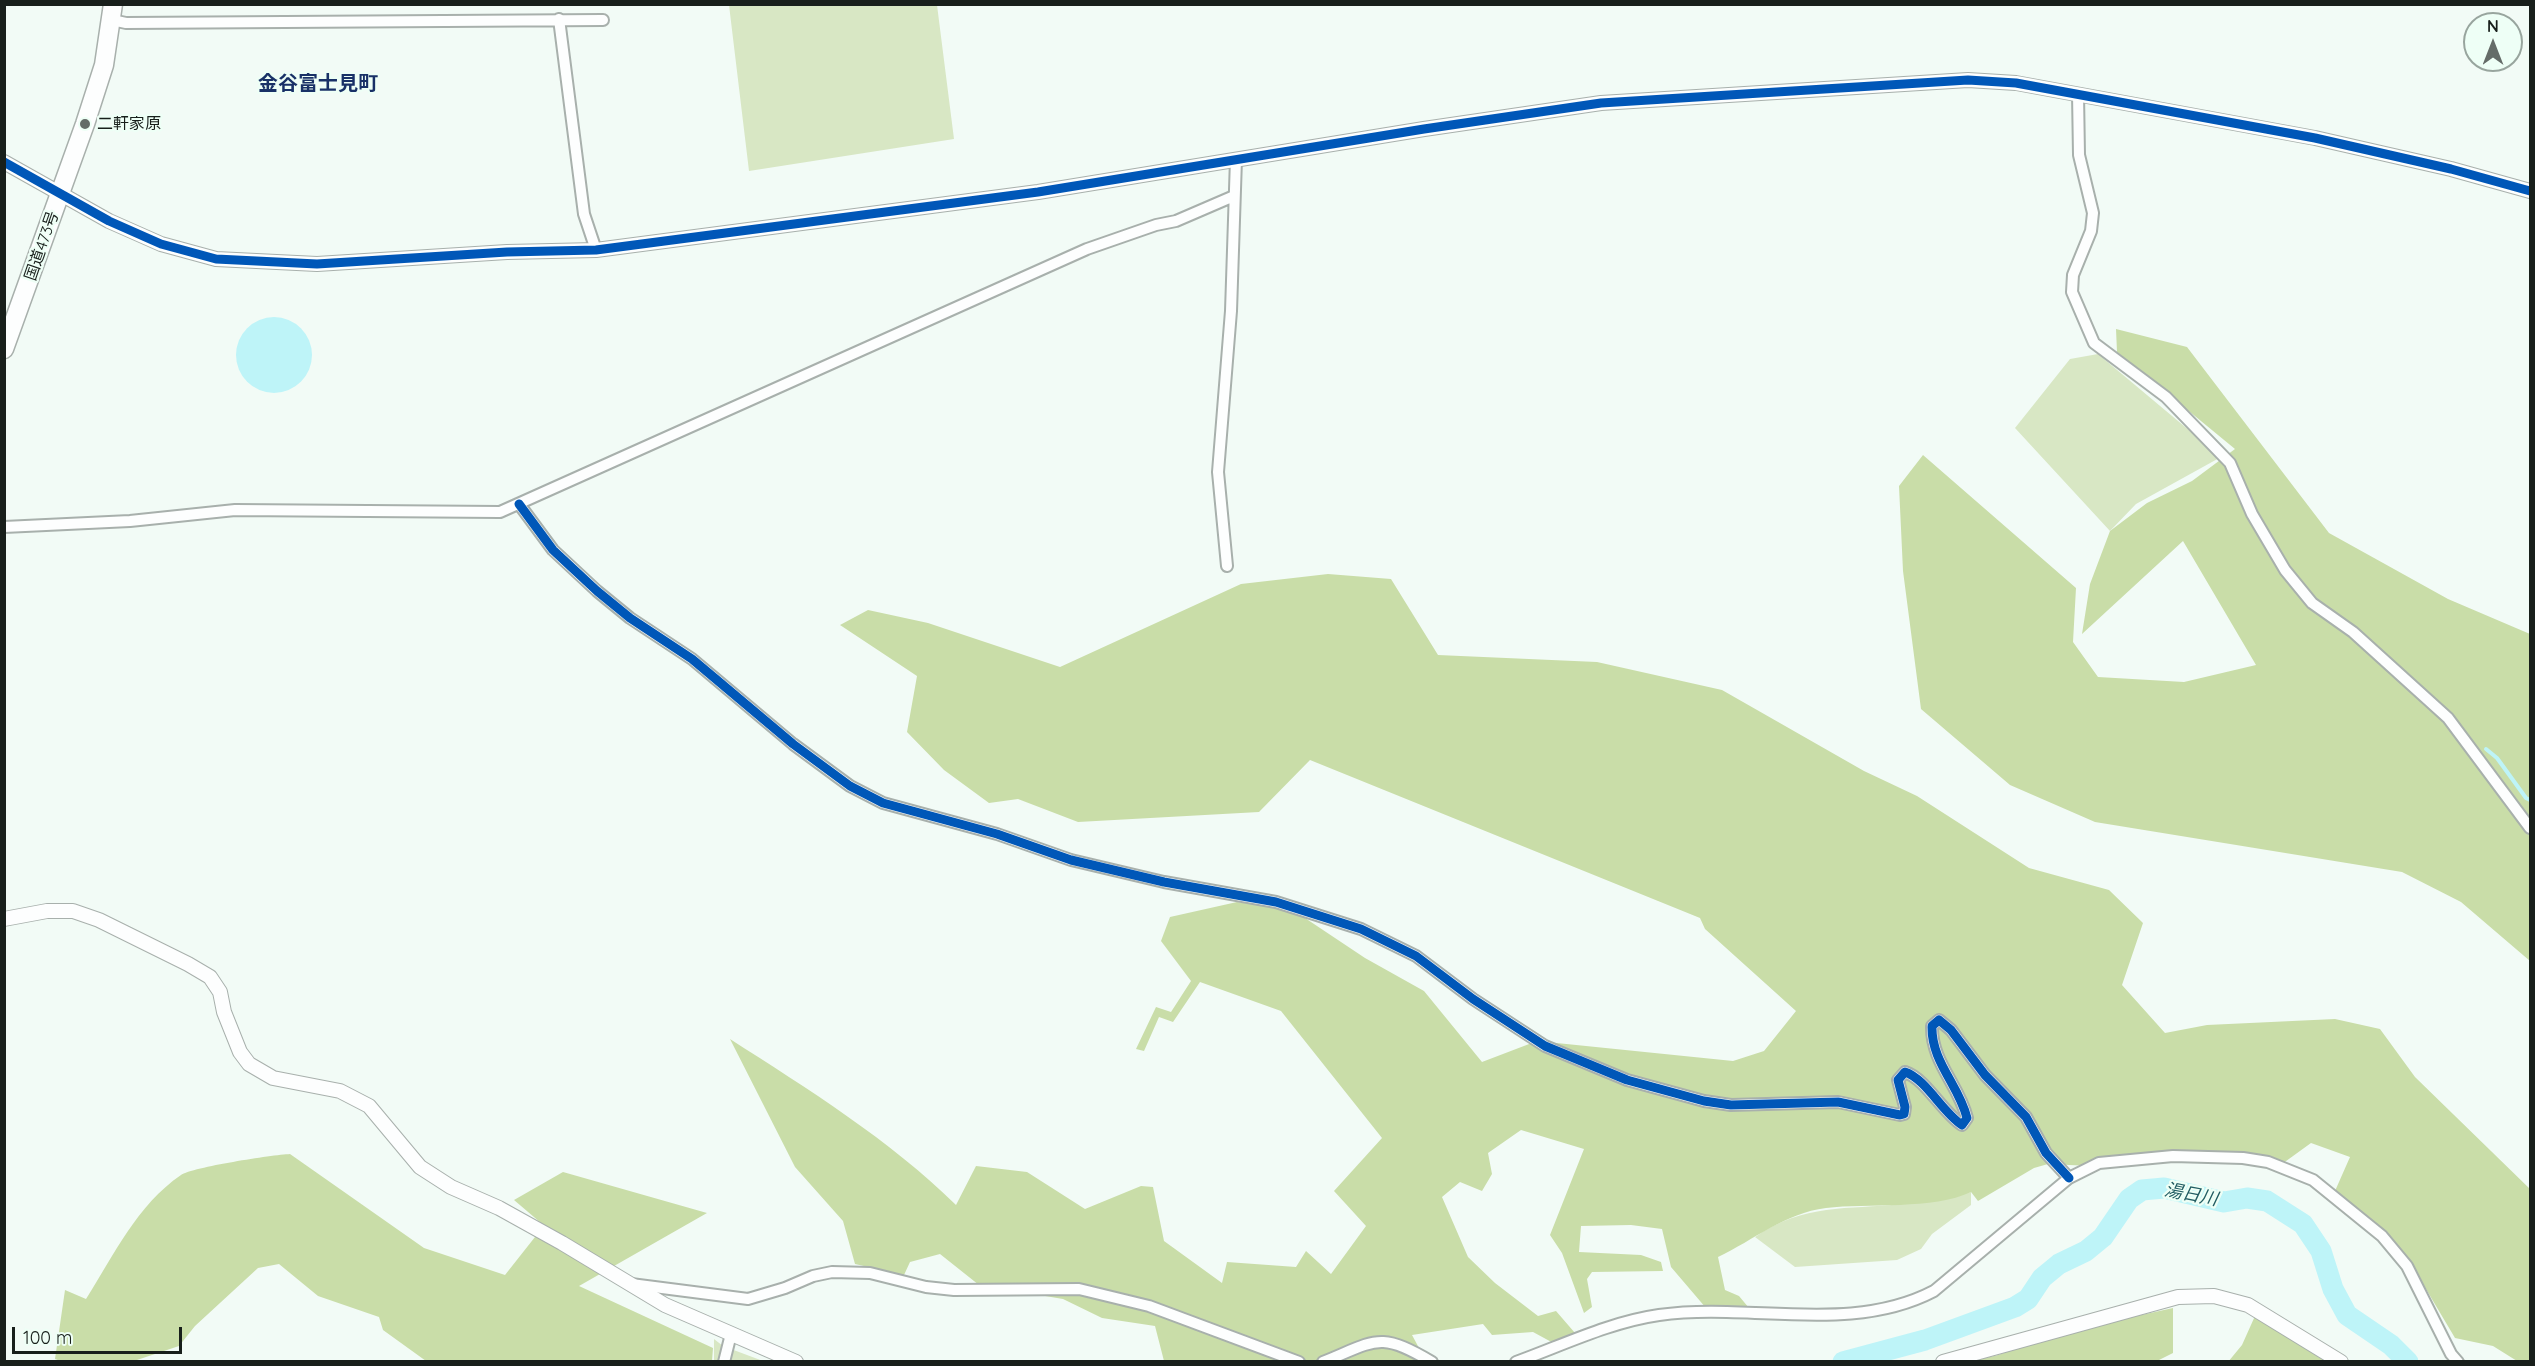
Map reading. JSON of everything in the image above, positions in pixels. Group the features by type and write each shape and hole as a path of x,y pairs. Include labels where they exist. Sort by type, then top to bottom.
{"highway":[{"name":"国道473号","path":"4,349 104,65 112,12"}],"street":[{"path":"112,12 126,23 603,20"},
{"path":"559,19 584,214 596,250"},
{"path":"4,162 108,221 160,244 216,259 317,264 507,252 596,250 1038,192 1424,129 1640,100 1968,80 2016,83 2344,144 2530,191"},
{"path":"2078,94 2079,155 2093,213 2091,231 2073,275 2072,292 2094,344 2166,397 2230,463 2252,514 2268,542 2285,570 2312,603 2353,632 2448,718 2530,828"},
{"path":"1227,566 1218,472 1231,311 1236,159"},
{"path":"4,527 130,521 235,510 500,512 1086,249 1156,225 1176,221 1234,196"},
{"path":"519,504 552,550 597,591 692,659 850,786 883,803 996,834 1071,860 1164,882 1276,902 1361,929 1416,956 1473,999 1545,1046 1627,1080 1704,1101 1731,1105 1838,1102 1900,1115 1904,1114 1905,1107 1898,1080 1905,1072 1928,1091 1950,1117 1962,1125 1967,1118 1964,1107 1937,1059 1932,1040 1932,1026 1939,1020 1951,1030 1985,1075 2026,1117 2046,1153 2070,1179"},
{"path":"4,919 47,911 74,911 99,920 196,968 210,977 220,992 224,1012 240,1052 249,1064 273,1078 340,1091 369,1106 420,1167 451,1187 499,1208 665,1305 796,1362"},
{"path":"1516,1362 1594,1333 1659,1315 1842,1313 1913,1302 1934,1291 2070,1179 2099,1163 2174,1156 2260,1161 2313,1180 2382,1236 2407,1266 2451,1354 2458,1362"},
{"path":"631,1284 748,1299 785,1288 813,1276 832,1272 870,1273 926,1287 954,1290 1079,1289 1149,1305 1299,1362"},
{"path":"1943,1362 2178,1297 2214,1296 2248,1305 2341,1362"},
{"path":"724,1362 731,1334"},
{"path":"1323,1362 1372,1342 1390,1341 1432,1362"}],"green space":[{"path":"729,5 937,5 954,139 749,171"},
{"path":"2116,329 2187,347 2329,533 2448,599 2530,634 2530,961 2461,902 2402,872 2095,822 2010,785 1921,709 1903,571 1899,486 1923,455 2076,588 2073,642 2098,677 2184,682 2256,665 2183,541 2082,634 2090,584 2110,531 2147,503 2192,481 2235,449 2117,352"},
{"path":"2098,354 2221,457 2136,504 2110,531 2015,428 2070,359"},
{"path":"1328,574 1391,579 1438,655 1597,662 1722,690 1864,771 1917,796 2029,868 2109,890 2143,923 2122,985 2165,1033 2207,1025 2335,1019 2380,1029 2415,1077 2530,1189 2530,1361 2517,1361 2493,1346 2455,1338 2423,1284 2379,1227 2335,1191 2350,1157 2311,1143 2282,1164 2185,1152 2091,1166 2048,1164 2034,1168 1978,1201 1971,1192 1956,1198 1919,1204 1826,1208 1797,1215 1718,1257 1725,1290 1739,1296 1749,1308 1706,1308 1671,1267 1662,1229 1631,1225 1581,1226 1579,1252 1641,1255 1661,1262 1663,1271 1592,1272 1587,1279 1592,1307 1584,1313 1562,1253 1550,1235 1584,1149 1521,1130 1488,1153 1492,1174 1482,1191 1460,1182 1442,1197 1468,1257 1495,1283 1538,1316 1556,1311 1575,1333 1557,1345 1533,1332 1492,1335 1483,1324 1412,1335 1426,1361 1164,1361 1155,1326 1102,1318 1063,1299 979,1285 940,1254 910,1262 904,1275 855,1264 843,1221 795,1167 730,1039 876,1137 931,1181 956,1205 976,1166 1027,1172 1085,1209 1141,1186 1153,1187 1164,1241 1222,1283 1227,1262 1296,1267 1306,1251 1331,1274 1366,1226 1334,1191 1382,1138 1281,1011 1200,982 1173,1022 1159,1017 1144,1051 1136,1049 1156,1007 1171,1012 1191,981 1161,941 1170,917 1237,902 1293,910 1365,958 1424,991 1482,1062 1537,1041 1733,1061 1764,1051 1796,1011 1705,929 1700,918 1310,760 1259,812 1078,822 1018,799 989,803 944,770 907,732 917,676 840,625 868,610 928,623 1060,667 1241,584"},
{"path":"290,1154 424,1248 505,1275 535,1237 541,1223 514,1200 563,1172 707,1213 579,1286 713,1348 712,1361 426,1361 383,1330 379,1317 318,1296 279,1264 258,1268 195,1326 179,1346 134,1361 63,1362 55,1359 65,1290 86,1299 127,1232 165,1187 181,1175 201,1168"},
{"path":"1971,1192 1971,1205 1932,1234 1921,1249 1897,1260 1795,1267 1755,1237 1791,1218 1809,1213 1902,1204"},
{"path":"2173,1308 2173,1353 2157,1361 1968,1362 1998,1355 2060,1333"},
{"path":"2255,1316 2323,1360 2322,1362 2228,1362 2242,1345"},
{"path":"714,1339 723,1346 763,1361 714,1362"}],"water":[{"path":"267,317 281,317 295,323 306,334 312,348 309,370 301,382 281,393 267,393 253,387 242,376 236,362 236,348 242,334 253,323"}],"waterway":[{"path":"2486,749 2497,758 2526,798 2530,800"},
{"name":"湯日川","path":"1843,1362 1925,1340 2015,1307 2028,1299 2042,1278 2059,1264 2086,1251 2103,1237 2129,1199 2142,1190 2164,1188 2224,1202 2247,1198 2267,1201 2303,1224 2321,1251 2333,1289 2347,1315 2391,1345 2408,1362"}],"cycle path":[{"path":"4,162 109,221 161,244 216,259 317,264 507,252 596,250 1038,192 1424,129 1601,103 1968,80 2016,83 2315,138 2451,169 2530,191"},
{"path":"519,504 553,550 597,591 630,618 692,659 793,744 850,786 883,803 997,834 1071,860 1164,882 1276,902 1361,929 1416,956 1473,999 1545,1046 1627,1080 1704,1101 1731,1105 1838,1102 1900,1115 1904,1114 1905,1107 1898,1080 1905,1072 1920,1081 1962,1125 1967,1118 1963,1106 1936,1051 1933,1039 1932,1026 1939,1020 1951,1030 1985,1075 2026,1117 2046,1153 2069,1178"}],"place":[{"name":"二軒家原","path":"85,124"}],"district":[{"name":"金谷富士見町","path":"318,84"}]}
